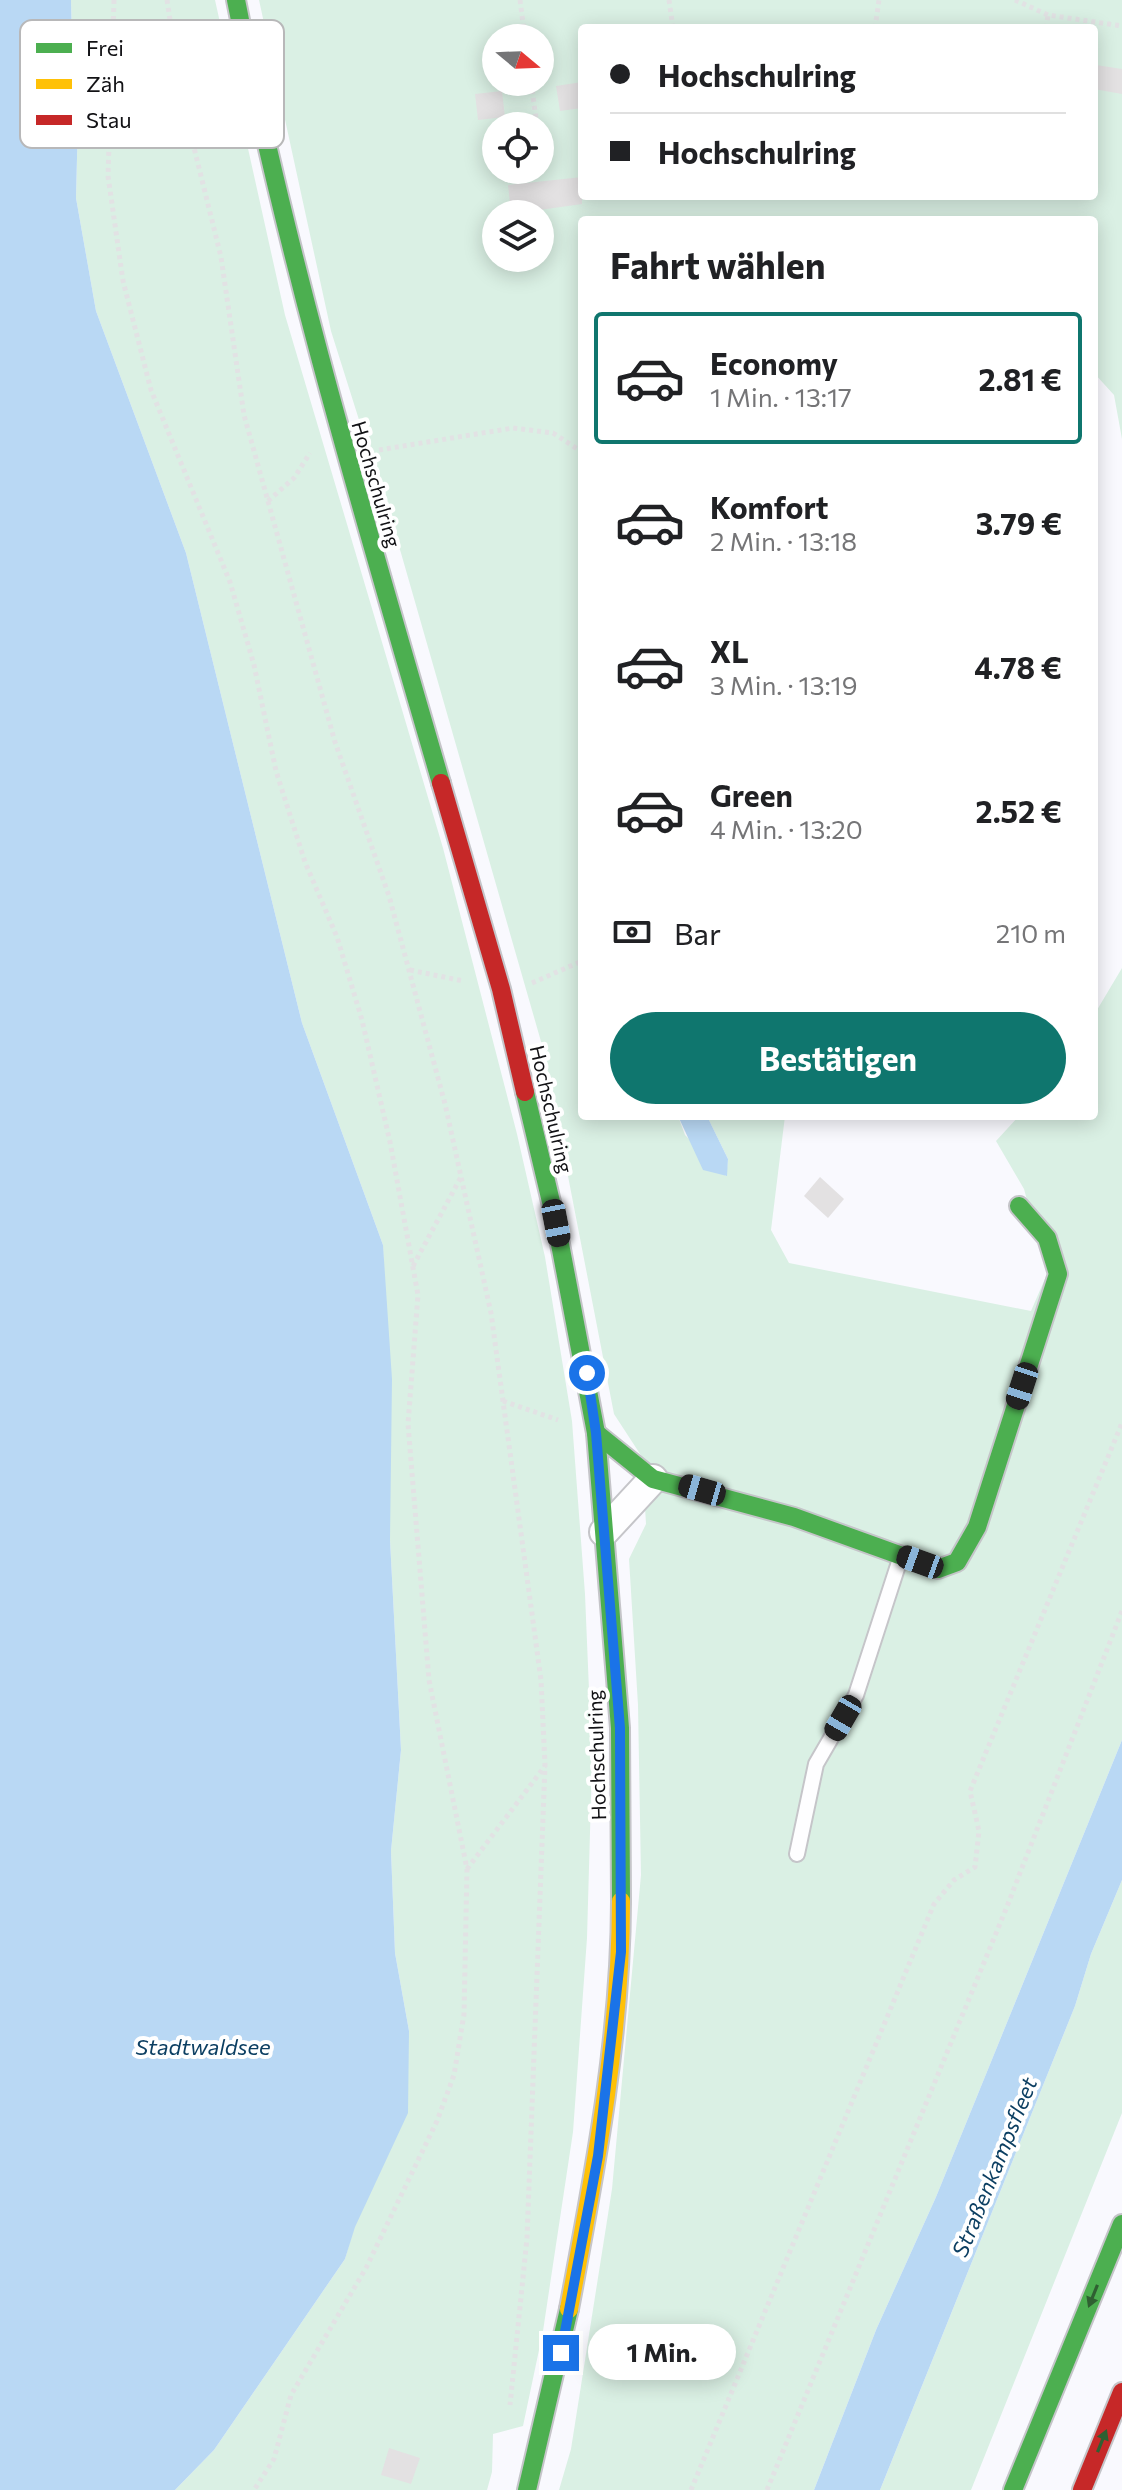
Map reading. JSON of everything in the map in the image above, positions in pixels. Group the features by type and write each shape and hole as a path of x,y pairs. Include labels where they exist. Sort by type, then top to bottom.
{"main road":[{"name":"Hochschulring","path":"236,0 240,20"},
{"name":"Hochschulring","path":"266,148 342,443 501,989 556,1223 596,1433 620,1728 621,1952 598,2156 561,2353 527,2490"},
{"path":"596,1433 653,1479 671,1481 794,1517 938,1569 957,1562 977,1527 1058,1274 1047,1238 1019,1206"},
{"path":"1013,2490 1122,2224"},
{"path":"1082,2490 1122,2392"}],"street":[{"path":"604,1532 653,1479"}],"lane":[{"path":"797,1854 816,1764 856,1695 902,1556"}],"path":[{"path":"113,20 114,0"},
{"path":"167,0 170,20"},
{"path":"520,0 523,24"},
{"path":"669,0 672,24"},
{"path":"876,24 879,0"},
{"path":"1015,0 1048,15 1122,26"},
{"path":"1047,24 1048,15"},
{"path":"109,148 108,176 123,281 151,390 230,582 254,665 276,771 305,862 337,937 354,992 390,1142 418,1295 408,1424 429,1680 467,1869 464,2014 454,2075 437,2121 366,2268 291,2395 274,2459 254,2490"},
{"path":"194,148 221,257 244,415 335,742 389,896 461,1176 491,1313 541,1680 545,1765 527,2238 510,2409"},
{"path":"268,501 294,478 314,447 342,443 385,450 513,428 553,433 578,449"},
{"path":"413,1266 461,1176"},
{"path":"503,1401 596,1433"},
{"path":"691,2490 934,1904 954,1880 975,1867 979,1831 970,1791 1122,1423"},
{"path":"767,2490 1006,1909 1122,1611"},
{"path":"467,1869 545,1765"}],"green space":[{"path":"71,0 215,0 219,20 71,20"},
{"path":"259,0 1122,0 1122,439 1114,395 1098,377 1098,216 578,216 578,1120 679,1120 685,1135 726,1176 728,1159 709,1120 785,1120 771,1230 789,1263 1031,1311 1047,1274 1024,1189 996,1141 1015,1120 1098,1120 1098,1008 1122,968 1122,1740 936,2197 876,2330 814,2490 559,2490 571,2449 612,2189 641,1875 638,1705 629,1559 646,1524 642,1457 614,1414 544,1052 401,553 331,331 284,115 284,20 263,20"},
{"path":"77,148 248,148 285,315 443,848 517,1134 545,1257 572,1421 585,1594 592,1762 587,1938 573,2132 543,2331 523,2426 493,2434 492,2472 487,2490 175,2490 214,2450 345,2259 409,2031 395,1953 391,1851 401,1750 390,1540 383,1245 302,1023 186,553 96,311 76,198"},
{"path":"1122,1880 1122,2113 971,2490 880,2490 1075,2006 1091,1954"}],"water":[{"name":"Stadtwaldsee","path":"0,0 71,0 71,20 20,20 20,148 77,148 76,198 96,311 186,553 302,1023 383,1245 392,1379 390,1540 401,1750 391,1851 395,1953 409,2031 408,2113 355,2227 345,2259 214,2450 175,2490 0,2490"},
{"path":"680,1120 709,1120 728,1159 727,1176 703,1170"},
{"name":"Straßenkampsfleet","path":"1122,1740 1122,1880 1091,1954 1075,2006 880,2490 814,2490 876,2330 936,2197"}],"building":[{"path":"1098,65 1122,69 1122,94 1098,90"},
{"path":"578,83 578,109 560,111 556,86"},
{"path":"475,94 503,96 504,112 482,112 482,120 478,120"},
{"path":"578,177 578,200 582,200 582,204 554,208 554,200 510,200 508,185 554,184 554,180"},
{"path":"820,1177 844,1199 828,1218 804,1196"},
{"path":"389,2448 420,2458 411,2484 381,2475"}],"traffic: fast":[{"path":"236,0 240,20"},
{"path":"268,148 357,491 441,783"},
{"path":"525,1092 556,1223 596,1433 620,1728 621,1901"},
{"path":"596,1433 653,1479 794,1517 938,1569 957,1562 977,1527 1058,1274 1047,1238 1019,1206"},
{"path":"1013,2490 1122,2224"},
{"path":"527,2490 569,2309"}],"traffic: slow":[{"path":"569,2309 611,2055 621,1901"}],"traffic: jam":[{"path":"441,783 501,989 525,1092"},
{"path":"1082,2490 1122,2392"}],"route":[{"path":"561,2353 598,2156 621,1952 620,1728 596,1433 587,1373"}]}
